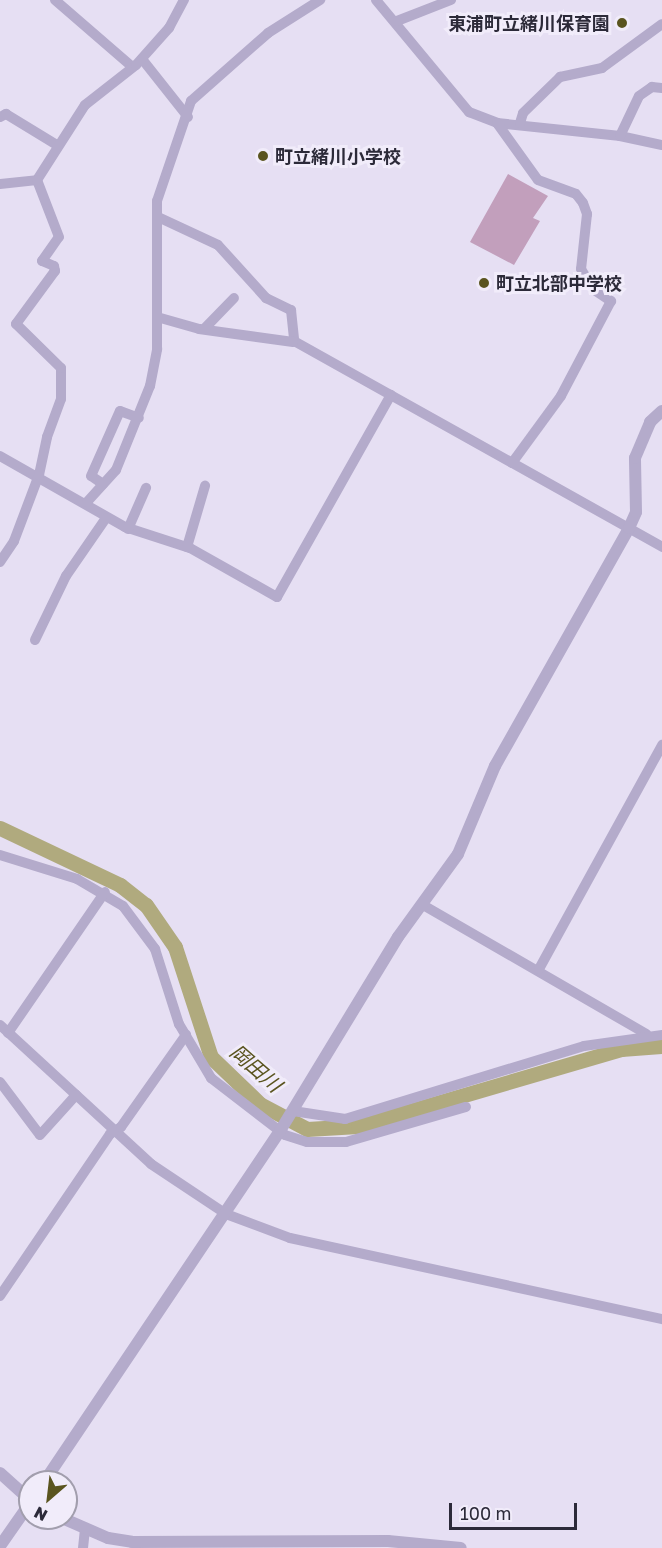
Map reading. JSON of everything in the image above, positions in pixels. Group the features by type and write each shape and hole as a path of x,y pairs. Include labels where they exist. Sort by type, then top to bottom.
{"street":[{"path":"55,0 130,65"},
{"path":"0,562 14,542 39,476 63,380 61,368 16,324 55,271 54,266 42,261 58,237 37,180 57,145 85,105 130,65 142,59 169,28 184,0"},
{"path":"87,502 116,470 139,418 157,349 160,191 192,101 268,33 320,0"},
{"path":"376,0 397,21 458,102 469,112 497,123 520,123 620,136 662,146"},
{"path":"397,21 451,0"},
{"path":"520,123 523,113 560,77 602,68 662,24"},
{"path":"142,59 188,117"},
{"path":"620,136 639,96 652,87 662,88"},
{"path":"0,117 6,114 57,145"},
{"path":"497,123 538,180 576,194 583,203 587,214 581,269 593,289 611,301 561,396 512,462"},
{"path":"0,184 37,180"},
{"path":"158,217 218,246 266,298 291,310 294,341 662,547"},
{"path":"204,329 234,298"},
{"path":"157,317 204,329 293,342"},
{"path":"0,456 87,502 106,518 128,528 186,547 277,597 391,395"},
{"path":"103,484 91,476 120,411 139,418"},
{"path":"52,1470 293,1111 398,937 458,854 495,766 629,528 636,512 635,458 650,422 662,411"},
{"path":"186,547 205,486"},
{"path":"128,528 146,488"},
{"path":"35,640 66,576 106,518"},
{"path":"539,969 662,746"},
{"path":"0,855 105,892 148,936 186,1035 211,1078 280,1131 307,1142 345,1142 466,1107"},
{"path":"105,892 4,1029 163,1173 226,1214 290,1238 662,1318"},
{"path":"423,905 657,1032"},
{"path":"293,1111 345,1119 563,1052 657,1032"},
{"path":"0,1296 186,1035"},
{"path":"0,1082 43,1136 76,1095"},
{"path":"0,1473 18,1490"},
{"path":"0,1546 18,1520"},
{"path":"78,1526 132,1542 415,1545 461,1548"},
{"path":"83,1548 85,1529"}],"shaded area":[{"path":"508,174 548,196 533,218 540,221 514,265 470,242"}],"waterway":[{"name":"岡田川","path":"0,828 120,885 146,905 175,947 211,1057 260,1104 307,1129 358,1126 621,1049 662,1046"}],"place":[{"name":"東浦町立緒川保育園","path":"622,23"},
{"name":"町立緒川小学校","path":"263,156"},
{"name":"町立北部中学校","path":"484,283"}]}
